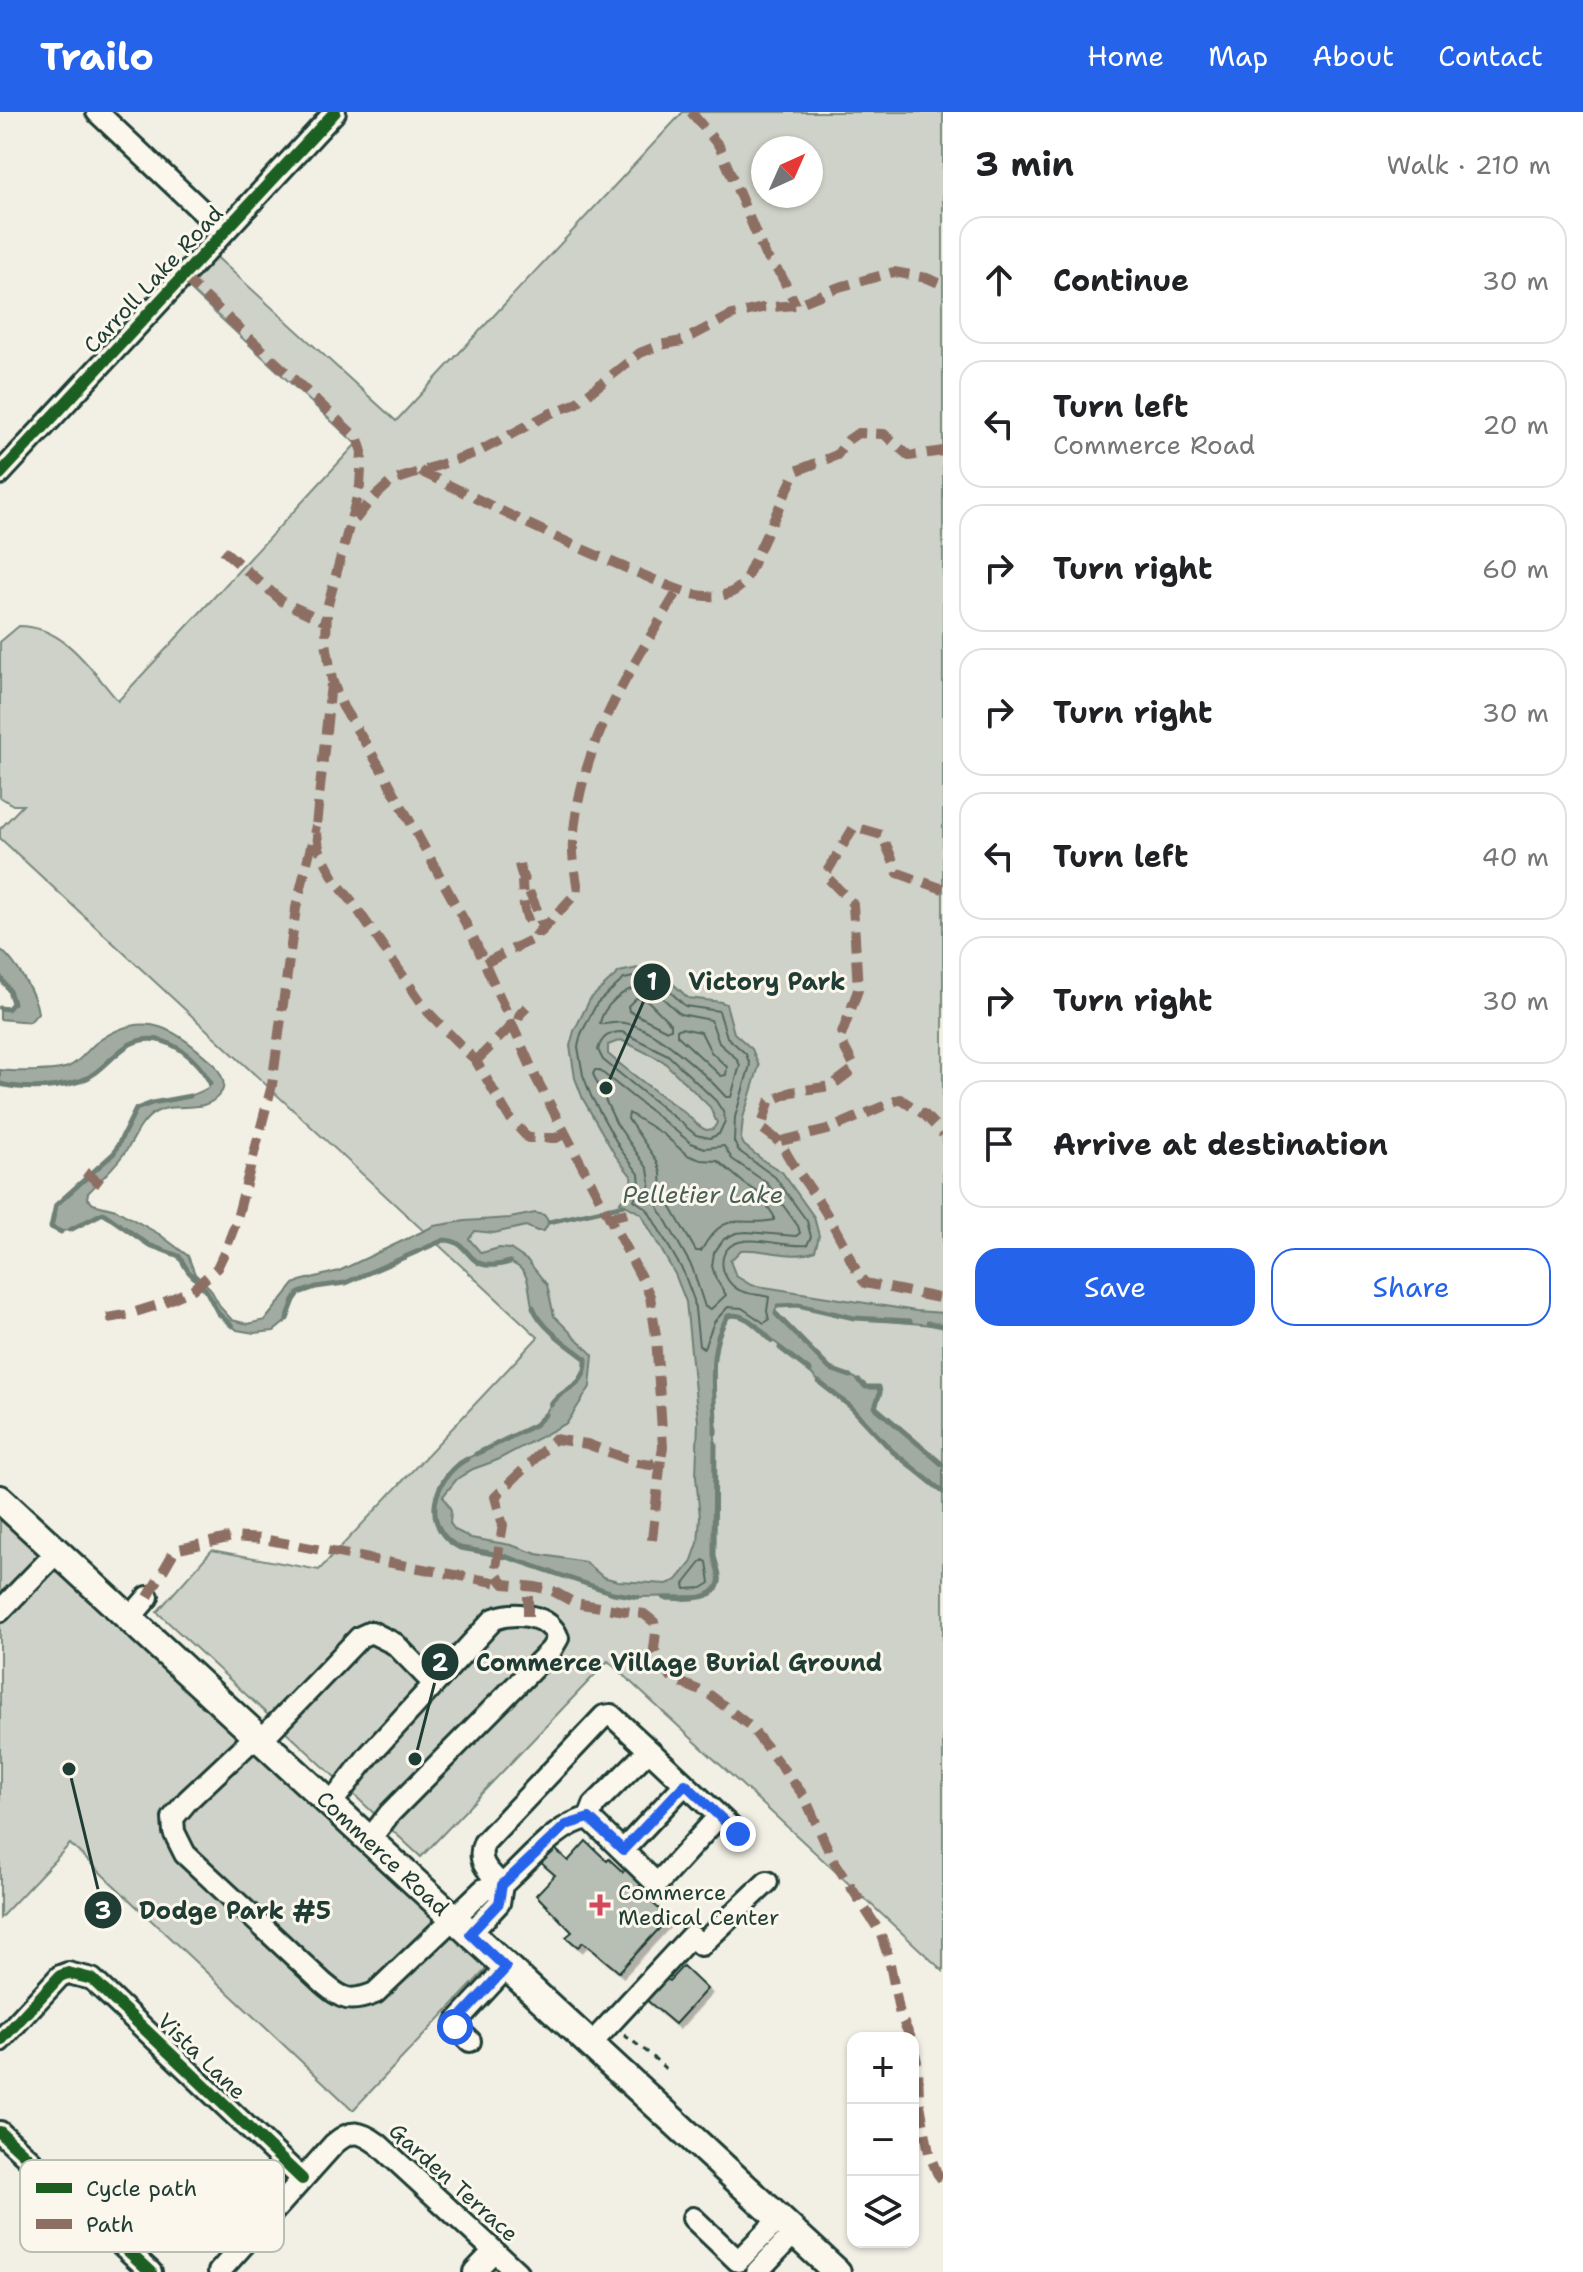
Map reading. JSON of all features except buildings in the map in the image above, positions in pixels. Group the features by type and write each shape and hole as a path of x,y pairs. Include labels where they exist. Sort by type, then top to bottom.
{"main road":[{"name":"Commerce Road","path":"0,1499 837,2272"}],"street":[{"path":"97,112 224,232"},
{"name":"Carroll Lake Road","path":"0,474 335,112"},
{"path":"0,1611 57,1552"},
{"path":"129,1619 148,1597"},
{"path":"330,1805 369,1755 494,1619 506,1615 528,1616 554,1628 558,1638 551,1650 390,1813 369,1840"},
{"path":"434,1684 395,1644 371,1632 360,1637 259,1738 188,1800 173,1818 174,1832 185,1854 323,1983 342,1998 360,1999 375,1993 461,1926 499,1903 502,1885 566,1825 589,1818"},
{"path":"502,1885 485,1868 481,1859 484,1843 604,1716 615,1717 738,1834"},
{"path":"589,1818 594,1805 649,1750"},
{"path":"623,1850 685,1784"},
{"path":"589,1818 657,1884 719,1816"},
{"path":"590,2045 691,1936 701,1945 767,1882"},
{"path":"470,2041 455,2027 457,2021 506,1968"},
{"name":"Vista Lane","path":"0,2041 54,1982 68,1973 92,1979 282,2160"},
{"path":"0,2132 30,2160"},
{"name":"Garden Terrace","path":"302,2179 344,2135 356,2133 378,2144 517,2272"},
{"name":"Vista Lane","path":"284,2162 302,2179"},
{"path":"284,2199 302,2179"},
{"path":"693,2218 744,2266 786,2226"},
{"path":"757,2272 786,2226"},
{"path":"474,2272 494,2251"},
{"path":"129,2252 151,2272"},
{"path":"219,2272 237,2252"}],"path":[{"path":"611,2022 670,2073"}],"shaded area":[{"path":"683,112 943,112 943,1971 608,1661 421,1857 157,1612 212,1550 319,1570 538,1337 0,838 0,829 23,805 13,805 0,797 0,642 19,626 50,633 76,652 118,701 356,444 182,282 210,251 396,421"},
{"path":"0,1502 492,1963 353,2110 70,1844 0,1918"}],"water":[{"path":"0,949 18,970 33,997 38,1013 30,1022 0,1019 0,1008 8,1009 13,1003 0,977"},
{"name":"Pelletier Lake","path":"638,968 665,976 688,998 726,1004 734,1033 752,1049 759,1066 743,1118 741,1139 744,1145 782,1172 814,1217 819,1236 815,1251 806,1254 741,1250 730,1261 736,1276 751,1285 943,1313 943,1326 844,1317 798,1305 778,1306 775,1311 830,1369 855,1378 866,1387 879,1387 875,1407 943,1465 943,1492 892,1451 851,1407 823,1386 802,1364 750,1322 738,1315 728,1316 717,1335 714,1351 716,1516 713,1545 720,1581 713,1592 704,1596 635,1597 613,1593 534,1565 460,1548 449,1541 442,1531 437,1520 437,1496 447,1473 456,1464 539,1422 557,1396 574,1387 586,1367 584,1356 556,1336 536,1315 526,1275 517,1266 509,1262 485,1265 477,1262 461,1246 444,1240 345,1283 299,1293 285,1322 274,1331 254,1333 237,1330 218,1313 206,1290 179,1256 149,1245 106,1214 69,1230 51,1227 56,1205 114,1153 136,1109 191,1095 209,1087 200,1067 172,1044 156,1038 143,1039 79,1081 40,1088 0,1084 0,1070 35,1071 68,1067 114,1032 145,1024 173,1033 215,1065 224,1083 220,1094 206,1104 164,1109 151,1115 122,1157 88,1193 87,1198 93,1204 116,1210 159,1234 188,1256 195,1274 210,1288 221,1308 232,1320 248,1324 265,1320 294,1284 339,1271 434,1226 535,1213 544,1215 549,1222 544,1231 526,1226 494,1233 475,1231 469,1239 481,1253 499,1248 510,1249 528,1261 547,1285 554,1316 593,1355 590,1387 567,1423 457,1479 443,1496 451,1510 450,1523 455,1530 471,1538 585,1562 603,1577 667,1584 677,1580 691,1563 698,1543 700,1517 696,1477 698,1421 686,1302 675,1274 641,1214 620,1202 632,1184 631,1176 615,1155 583,1099 575,1078 570,1046 590,999 619,972","holes":["621,1040 663,1061 710,1107 717,1123 713,1129 706,1130 699,1126 626,1069 608,1054 608,1045"]}],"waterway":[{"path":"0,977 13,1003 8,1009 0,1008"},
{"path":"0,1084 40,1088 80,1081 98,1071 124,1048 149,1040 161,1041 185,1053 210,1083"},
{"path":"61,1232 51,1227 56,1205 114,1153 136,1109 190,1096"},
{"name":"Pelletier Lake","path":"549,1222 624,1205"},
{"path":"70,1230 103,1213 149,1245 179,1256 206,1290 218,1313 232,1326"},
{"path":"287,1319 299,1293 345,1283 444,1240 461,1246 484,1265 510,1262"},
{"path":"778,1306 798,1305 854,1318 910,1321"},
{"path":"533,1307 549,1329 586,1359 578,1382 551,1405"},
{"path":"776,1314 830,1369 850,1376"},
{"path":"715,1433 714,1358 716,1343 728,1316 746,1319 772,1341"},
{"path":"928,1323 943,1326"},
{"path":"780,1348 810,1371"},
{"path":"859,1381 866,1387 879,1387 875,1407 943,1465"},
{"path":"819,1382 851,1407 892,1451 943,1492"},
{"path":"476,1454 535,1425 546,1414"},
{"path":"664,1598 704,1596 716,1589 719,1582 714,1555 715,1443"},
{"path":"467,1459 446,1478 435,1503 435,1516 447,1539 460,1548 501,1555 613,1593 638,1597"}],"marked path":[{"path":"691,112 719,146 765,255 781,275 796,305"},
{"path":"355,520 392,481 478,452 549,414 575,404 640,353 682,341 732,315 796,305 839,287 894,272 927,278 943,285"},
{"path":"183,276 358,439 362,452 360,486 327,608 326,642 332,680 343,707 383,772 472,935 536,1078 650,1296 656,1336 663,1447 661,1459 651,1465 638,1463 587,1444 555,1439 495,1497 503,1525 495,1573 504,1584 536,1587 553,1591 575,1603 644,1614 654,1622 654,1649 673,1679 710,1695 750,1726 804,1796 832,1858 880,1932 889,1959 900,2015 908,2032"},
{"path":"420,471 554,536 661,583 688,593 717,596 731,593 744,583 796,471 837,455 848,440 858,433 884,434 909,456 943,451"},
{"path":"223,550 283,602 326,622"},
{"path":"485,963 535,938 578,891 573,842 586,772 610,709 679,589"},
{"path":"331,684 316,826 319,849 336,882 428,1012 476,1061 509,1117 528,1138 556,1138 567,1132"},
{"path":"107,1318 158,1305 193,1289 217,1268 226,1249 272,1085 296,908 316,826"},
{"path":"943,889 898,873 882,835 854,827 825,875 853,904 858,990 840,1039 855,1068 831,1086 791,1092 769,1102 761,1128 783,1147 829,1217 865,1283 943,1299"},
{"path":"519,864 542,931 536,932 528,921 522,881"},
{"path":"476,1061 517,1023 527,1007"},
{"path":"781,1141 827,1130 900,1099 925,1115 943,1134"},
{"path":"85,1172 101,1184"},
{"path":"611,1217 627,1213"},
{"path":"652,1540 661,1459"},
{"path":"148,1597 175,1550 232,1537 263,1539 504,1584"},
{"path":"528,1586 528,1616"},
{"path":"919,2099 929,2153 943,2181"}],"cycle path":[{"path":"0,474 335,112"},
{"path":"0,2041 60,1976 68,1973 92,1979 282,2160"},
{"path":"0,2132 30,2160"},
{"path":"284,2162 302,2179"},
{"path":"129,2252 151,2272"}],"place":[{"name":"Victory Park","path":"606,1088"},
{"name":"Commerce Village Burial Ground","path":"415,1759"},
{"name":"Dodge Park #5","path":"69,1769"},
{"name":"Commerce Medical Center","path":"600,1905"}],"route":[{"path":"455,2027 457,2021 506,1968 470,1934 499,1903 502,1885 560,1829 575,1820 589,1818 623,1850 685,1784 738,1834"}]}
